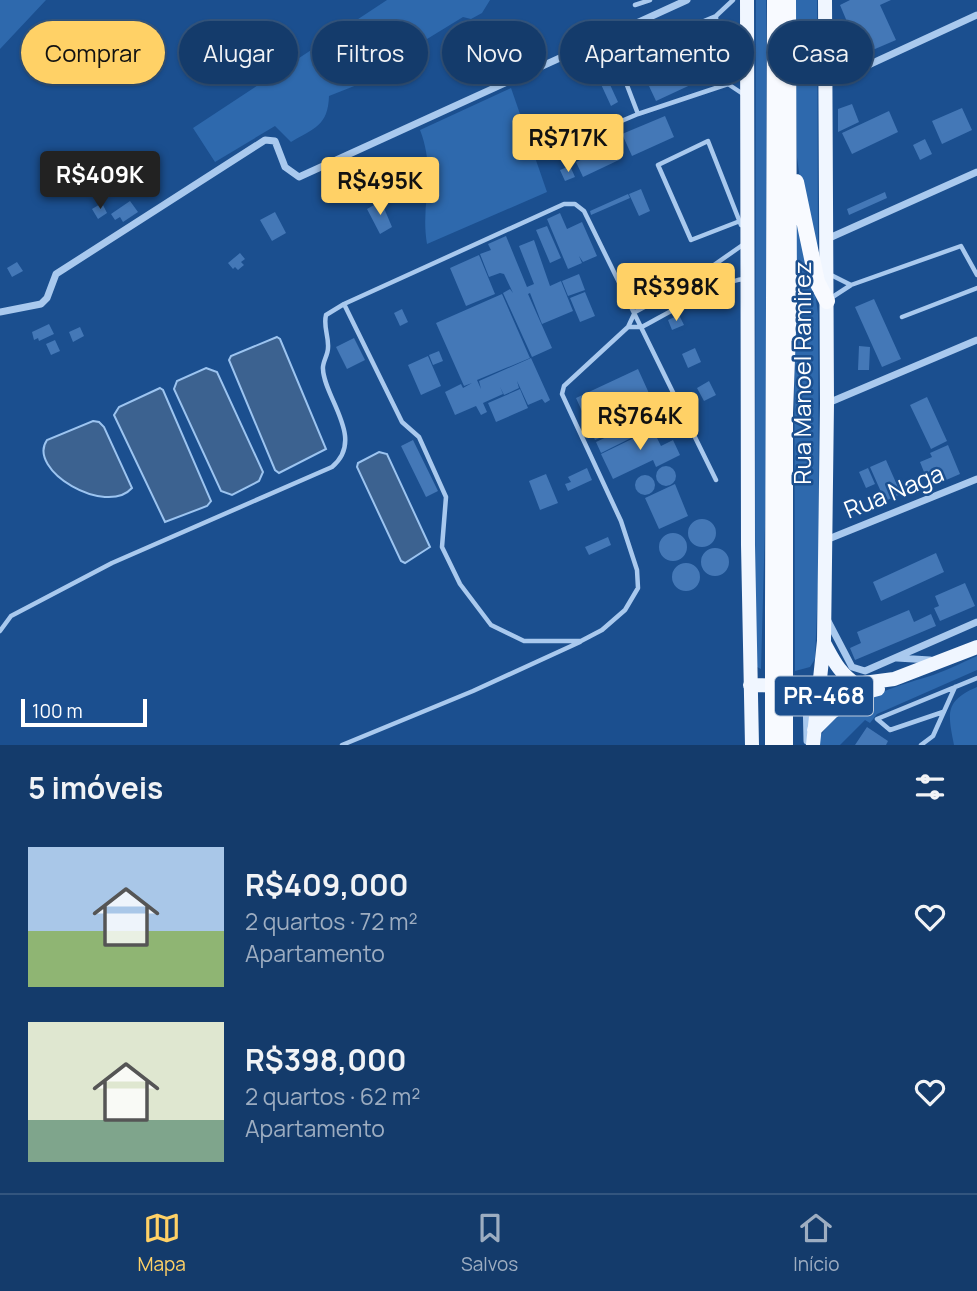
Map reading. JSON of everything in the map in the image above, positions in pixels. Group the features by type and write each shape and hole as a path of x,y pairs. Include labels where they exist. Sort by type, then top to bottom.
{"highway":[{"path":"775,0 779,610 785,745"},
{"path":"773,745 789,304 788,0"},
{"path":"788,144 792,150 797,195 817,282 827,301"}],"main road":[{"path":"747,0 752,745"},
{"name":"Rua Manoel Ramirez","path":"813,745 814,694 824,641 827,403 825,0"},
{"path":"814,730 856,690 835,667 824,641"},
{"name":"PR-468","path":"750,690 814,694 856,690 894,679 977,647"}],"street":[{"path":"0,312 41,304 47,298 55,274 265,139 275,141 285,167 299,177 687,0"},
{"path":"825,85 977,15"},
{"path":"827,239 977,172"},
{"path":"827,403 977,340"},
{"name":"Rua Naga","path":"825,540 977,479"},
{"path":"824,613 852,667 866,671 977,622"},
{"path":"896,658 924,661 957,655"},
{"path":"807,745 814,694"}],"lane":[{"path":"635,5 649,0"},
{"path":"704,21 716,16 733,0"},
{"path":"716,16 716,21"},
{"path":"627,84 638,114"},
{"path":"567,144 638,114 728,84 748,98"},
{"path":"684,88 688,97"},
{"path":"342,745 473,691 602,631 625,610 638,588 637,570 621,520 562,394 564,386 628,327 635,312 710,270 748,241 740,221 708,141 658,165 691,240 740,221"},
{"path":"0,631 11,616 112,562 320,473 340,461 345,440 343,428 322,368 328,348 324,322 326,315 344,304 564,204 575,204 584,211 716,480"},
{"path":"827,301 851,285 961,246 977,275"},
{"path":"710,270 718,288"},
{"path":"827,273 851,285"},
{"path":"628,327 642,327 718,288 747,279"},
{"path":"902,317 977,288"},
{"path":"344,304 402,422 419,437 446,497 442,547 460,584 491,625 524,640 581,641"},
{"path":"943,712 890,730 877,719 977,678"},
{"path":"921,745 933,736 955,687"},
{"path":"933,736 936,745"}],"shaded area":[{"path":"0,0 46,0 26,21 21,21 21,27 0,49"},
{"path":"387,0 490,0 482,13 471,19 463,17 456,21 442,21 442,30 428,38 428,21 355,21"},
{"path":"756,0 766,0 767,456 761,669 757,667 755,660"},
{"path":"795,0 817,0 817,21 795,21"},
{"path":"312,49 312,84 359,84 329,96 323,120 291,142 275,126 215,162 193,128 260,84 298,84 298,59"},
{"path":"796,84 817,84 818,250 800,180"},
{"path":"511,88 547,192 427,244 425,215 428,175 425,146 420,130"},
{"path":"794,212 814,285 818,314 819,561 815,659 810,667 795,671"},
{"path":"277,337 326,449 279,473 275,470 229,360 231,356"},
{"path":"206,368 217,372 263,472 259,481 232,495 221,491 174,389 177,381"},
{"path":"160,388 211,501 207,506 165,522 114,415 119,407"},
{"path":"93,421 104,427 132,488 120,495 105,497 88,493 58,476 48,464 44,452 47,440"},
{"path":"379,452 387,454 430,547 405,563 401,561 357,467 358,463"},
{"path":"977,656 977,670 877,714 870,723 865,720 840,745 817,745 823,732 834,720 863,700 940,673"},
{"path":"977,687 977,745 954,745 950,725 951,710 959,698"}],"building":[{"path":"850,0 891,0 880,5 896,40 873,50 873,21 847,21 840,5"},
{"path":"601,84 610,84 618,102 611,106"},
{"path":"648,84 693,84 656,101"},
{"path":"852,104 859,122 838,132 838,109"},
{"path":"962,108 972,130 942,144 932,121"},
{"path":"889,111 898,132 852,154 842,133"},
{"path":"665,116 674,137 632,156 622,134"},
{"path":"925,139 932,154 920,160 913,145"},
{"path":"614,144 621,159 583,177 576,162"},
{"path":"570,166 575,177 565,181 560,170"},
{"path":"641,189 650,211 639,216 629,194"},
{"path":"885,192 887,198 849,215 847,209"},
{"path":"628,194 630,198 591,215 590,211"},
{"path":"130,201 138,212 123,222 120,217 115,220 111,214"},
{"path":"381,201 392,227 380,234 367,209"},
{"path":"102,203 107,213 98,219 92,209"},
{"path":"275,212 286,233 272,241 260,220"},
{"path":"560,213 567,229 582,222 597,256 583,262 579,256 582,263 568,269 547,219"},
{"path":"547,226 561,258 550,263 536,230"},
{"path":"506,236 527,287 534,284 519,246 534,240 550,286 561,281 573,311 542,324 530,293 528,294 552,348 532,357 503,293 510,289 513,293 504,274 489,277 480,254 491,250 488,244"},
{"path":"240,253 245,259 241,262 244,265 238,270 235,267 233,269 228,263"},
{"path":"479,255 495,294 466,306 450,268"},
{"path":"17,262 23,271 12,277 7,268"},
{"path":"675,264 677,269 659,277 656,272"},
{"path":"579,274 585,290 568,296 562,281"},
{"path":"585,292 595,316 580,322 570,298"},
{"path":"502,294 530,358 477,380 481,389 479,381 531,358 550,400 545,403 542,399 528,405 517,381 519,388 504,395 500,387 503,394 483,403 487,412 481,415 476,406 455,415 445,392 461,384 463,388 472,383 464,386 436,323"},
{"path":"874,299 901,359 882,367 855,307"},
{"path":"402,309 408,322 400,326 394,313"},
{"path":"679,315 684,325 672,330 668,320"},
{"path":"49,324 54,334 39,341 38,338 34,340 32,332"},
{"path":"80,327 84,336 73,342 69,332"},
{"path":"354,338 365,360 347,369 336,347"},
{"path":"55,340 60,351 51,355 46,344"},
{"path":"859,346 870,347 869,370 858,370"},
{"path":"695,348 701,362 688,368 682,354"},
{"path":"439,351 443,361 433,365 429,355"},
{"path":"428,356 441,386 421,395 408,365"},
{"path":"638,369 657,411 595,440 576,398"},
{"path":"709,381 716,395 704,401 697,388"},
{"path":"520,389 528,408 496,422 488,403"},
{"path":"927,397 947,441 931,449 910,405"},
{"path":"664,420 669,430 656,436 661,446 673,440 680,455 656,467 653,460 613,479 601,454 640,435 645,439 649,437 645,429"},
{"path":"640,421 645,431 601,453 596,442"},
{"path":"413,440 438,491 426,497 401,446"},
{"path":"948,445 960,474 930,487 920,462 932,457 930,453"},
{"path":"886,460 901,494 885,501 870,467"},
{"path":"666,466 673,469 676,476 673,483 666,486 659,483 656,476 659,469"},
{"path":"587,468 592,480 568,491 565,484 571,482 568,477"},
{"path":"868,468 875,484 866,488 859,472"},
{"path":"546,474 558,503 540,510 529,481"},
{"path":"645,475 652,478 655,485 652,492 645,495 638,492 635,485 638,478"},
{"path":"675,484 688,516 659,529 645,498"},
{"path":"702,519 712,523 716,533 712,543 702,547 692,543 688,533 692,523"},
{"path":"673,533 683,537 687,547 683,557 673,561 663,557 659,547 663,537"},
{"path":"608,537 611,545 589,555 585,547"},
{"path":"715,548 725,552 729,562 725,572 715,576 705,572 701,562 705,552"},
{"path":"936,553 944,572 881,601 873,582"},
{"path":"686,563 696,567 700,577 696,587 686,591 676,587 672,577 676,567"},
{"path":"965,583 975,606 940,621 934,608 939,606 935,596"},
{"path":"909,610 914,622 931,614 936,626 855,660 850,648 861,643 857,632"},
{"path":"867,727 888,741 886,745 855,745"}]}
